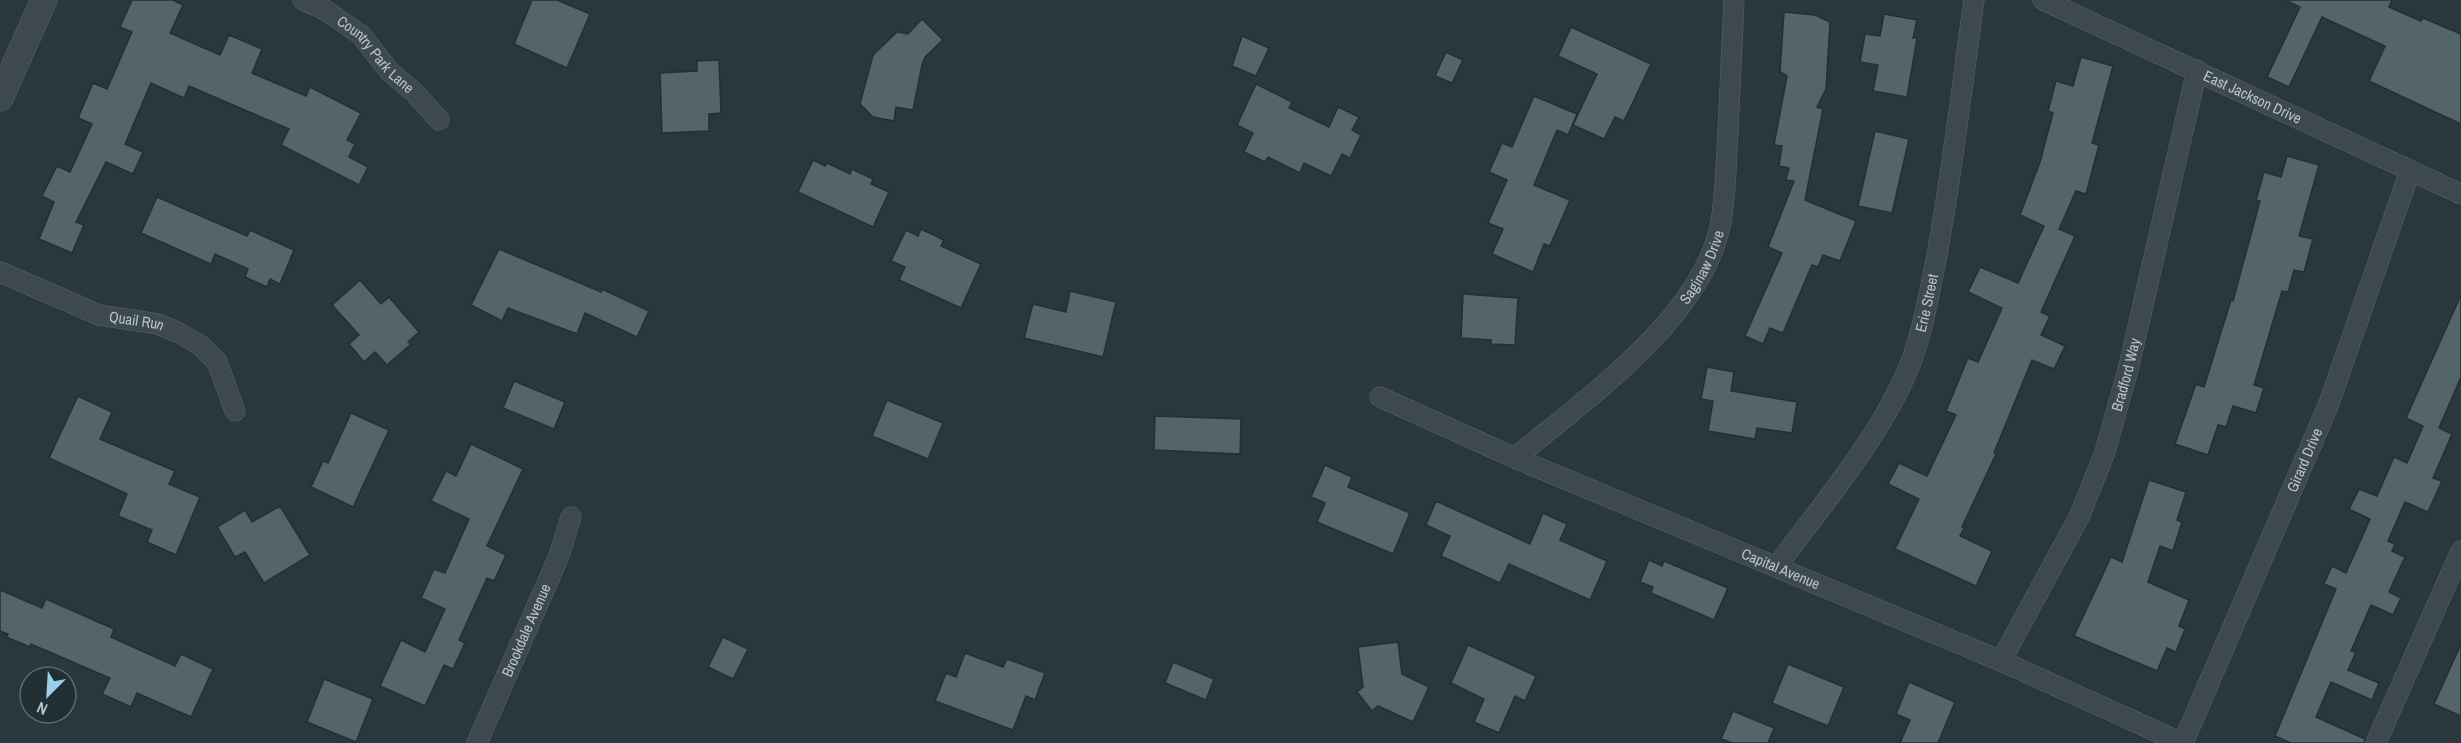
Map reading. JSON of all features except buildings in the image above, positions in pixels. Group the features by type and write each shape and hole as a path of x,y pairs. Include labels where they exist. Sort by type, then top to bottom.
{"street":[{"path":"0,98 44,0"},
{"name":"Country Park Lane","path":"303,0 325,10 361,35 390,72 415,93 439,120"},
{"name":"Saginaw Drive","path":"1515,458 1639,353 1672,316 1706,262 1719,228 1725,183 1734,0"},
{"name":"Erie Street","path":"1777,566 1866,445 1888,409 1911,361 1929,292 1942,226 1974,0"},
{"name":"East Jackson Drive","path":"2043,0 2461,194"},
{"name":"Bradford Way","path":"2001,661 2079,517 2105,452 2128,370 2197,70"},
{"name":"Girard Drive","path":"2182,743 2328,406 2410,171"},
{"name":"Quail Run","path":"0,272 99,315 158,324 200,345 217,362 235,411"},
{"name":"Capital Avenue","path":"1380,397 1515,458 2001,661 2182,743"},
{"name":"Brookdale Avenue","path":"477,743 559,556 571,517"},
{"path":"2376,743 2461,551"}]}
